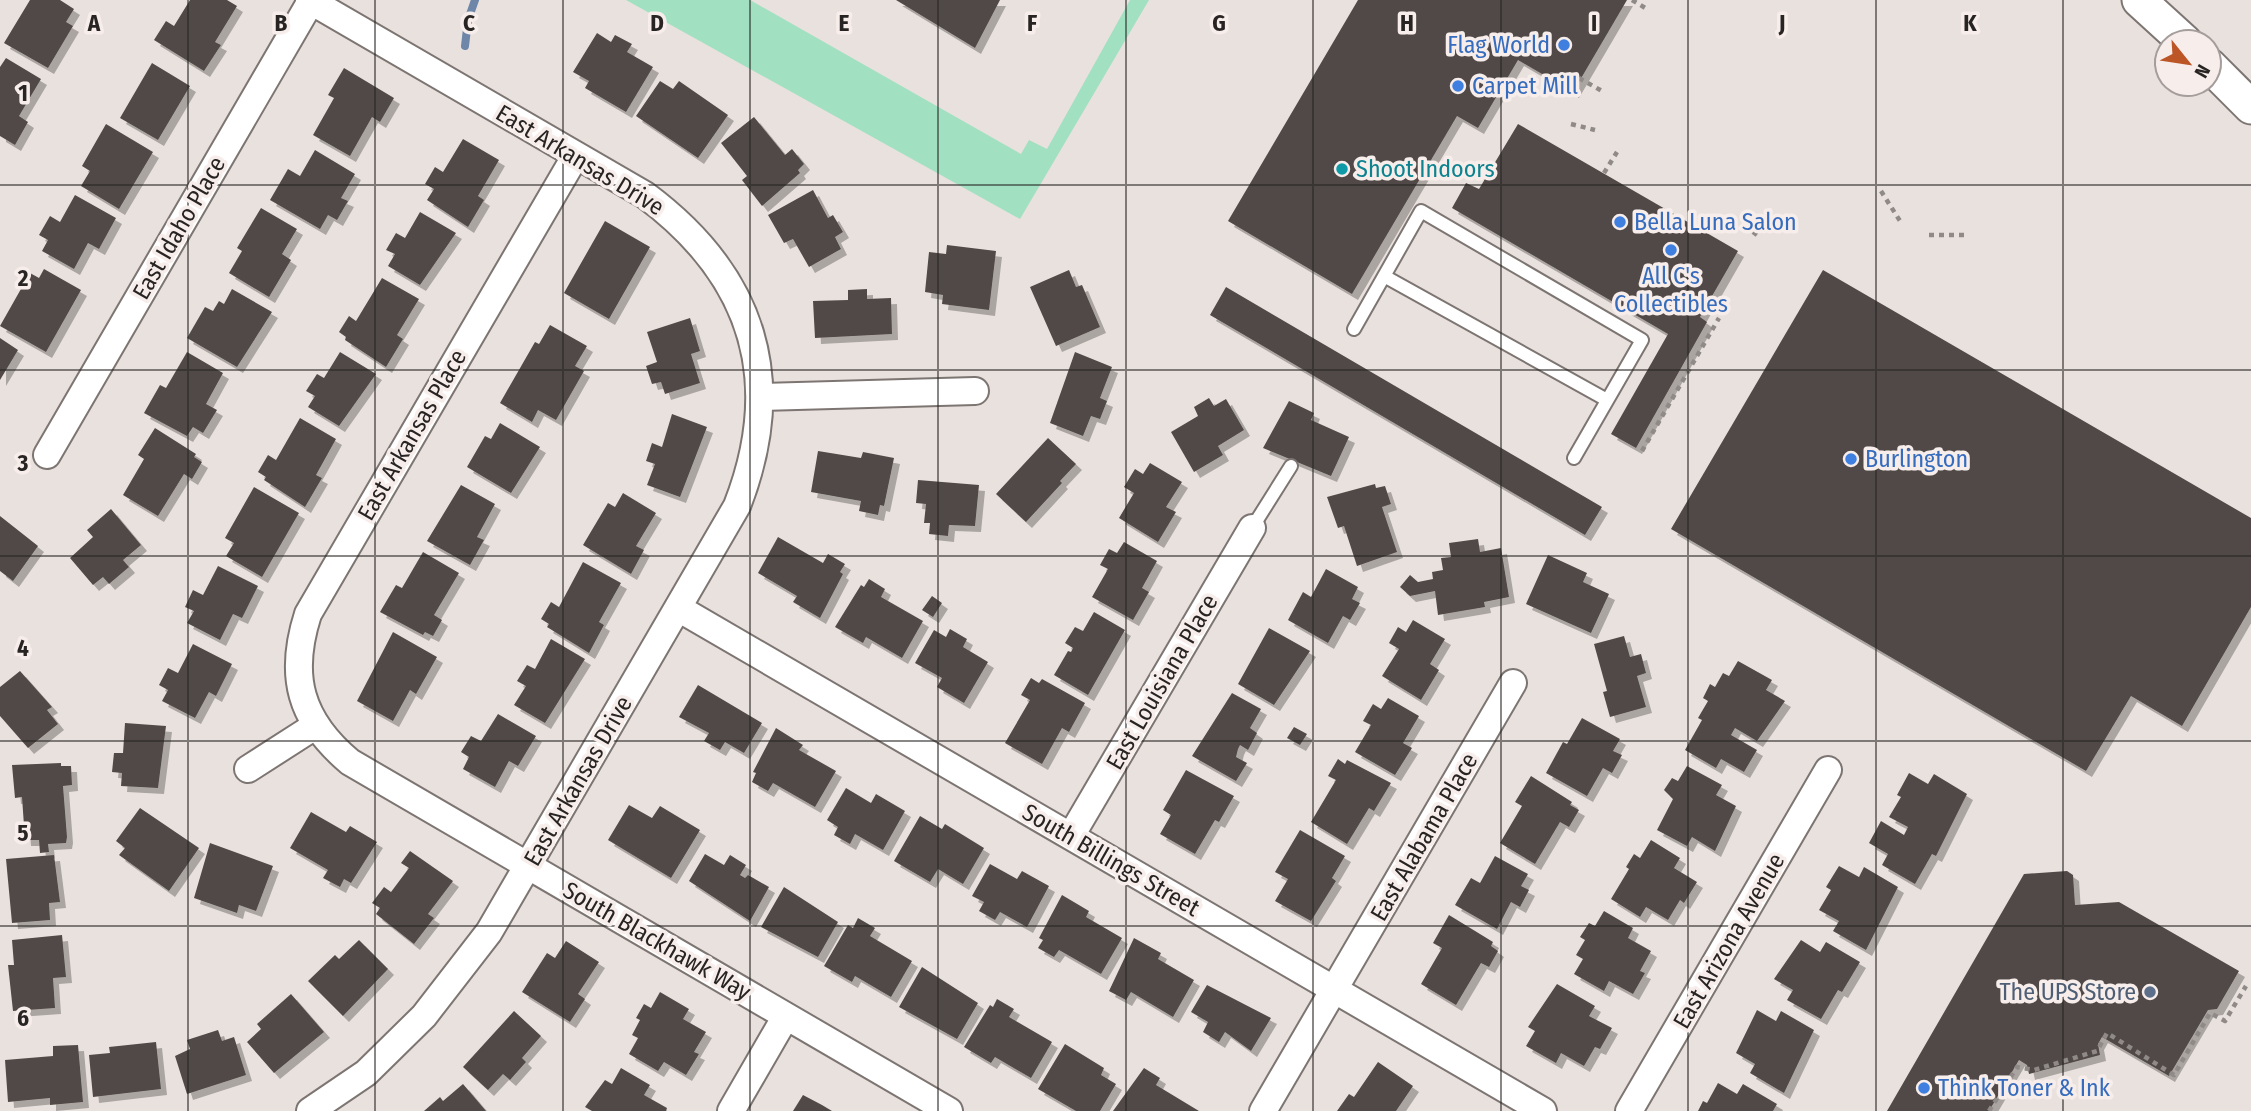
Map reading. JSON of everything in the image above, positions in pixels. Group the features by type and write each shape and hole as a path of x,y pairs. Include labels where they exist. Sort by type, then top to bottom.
{"street":[{"path":"2139,0 2170,28"},
{"name":"East Arkansas Drive","path":"310,1 576,155 670,214 715,263 735,295 749,329 761,397 756,446 737,506 489,932 424,1016 366,1073 310,1111"},
{"name":"East Idaho Place","path":"47,455 310,1"},
{"path":"2223,79 2251,107"},
{"name":"East Arkansas Place","path":"528,866 350,762 331,746 315,726 300,687 297,662 300,638 308,614 576,155"},
{"path":"761,397 975,391"},
{"name":"East Louisiana Place","path":"1071,836 1252,528"},
{"name":"South Billings Street","path":"678,608 1543,1111"},
{"name":"East Alabama Place","path":"1335,991 1513,683"},
{"path":"248,769 315,726"},
{"name":"East Arizona Avenue","path":"1629,1111 1828,770"},
{"name":"South Blackhawk Way","path":"528,866 949,1111"},
{"path":"1263,1111 1335,991"},
{"path":"731,1111 786,1016"}],"lane":[{"path":"1353,329 1421,211 1642,340 1574,458"},
{"path":"1384,276 1607,400"},
{"path":"1252,528 1291,466"}],"path":[{"path":"1632,0 1647,9"},
{"path":"1579,78 1602,91"},
{"path":"1571,124 1595,130"},
{"path":"1604,173 1617,152"},
{"path":"1881,191 1900,221"},
{"path":"1929,235 1966,235"},
{"path":"1642,451 1719,318"},
{"path":"1989,1111 2017,1067 2034,1070 2097,1051 2107,1033 2174,1075 2210,1013 2225,1021 2246,986"}],"green space":[{"path":"626,0 750,0 1021,154 1029,140 1047,149 1130,0 1149,0 1020,219"}],"building":[{"path":"30,0 60,0 74,9 66,22 73,26 48,68 4,43"},
{"path":"190,0 227,0 237,6 215,42 221,45 204,71 154,40 166,21 174,26"},
{"path":"896,0 1000,0 975,48"},
{"path":"1358,0 1627,0 1573,92 1518,60 1478,128 1457,116 1352,294 1228,221"},
{"path":"597,33 611,42 615,35 632,44 627,52 653,67 626,112 585,88 589,81 573,72"},
{"path":"6,58 41,79 19,116 28,122 15,145 0,136 0,67"},
{"path":"152,63 190,86 158,140 120,118"},
{"path":"344,68 394,98 380,122 372,117 350,156 313,135 334,98 328,95"},
{"path":"660,81 673,89 679,81 728,115 698,158 636,116"},
{"path":"754,117 785,155 792,149 804,164 798,170 800,173 762,206 742,180 747,176 721,143"},
{"path":"106,124 153,152 119,209 81,186 90,171 82,166"},
{"path":"1518,124 1738,251 1700,317 1707,322 1636,448 1611,434 1668,334 1452,208 1466,183 1479,189"},
{"path":"463,139 499,160 478,196 484,200 468,227 427,200 434,189 425,184 435,167 443,172"},
{"path":"315,150 355,174 341,198 348,201 337,220 328,215 320,229 270,200 288,169 300,176"},
{"path":"813,190 828,218 833,215 843,232 835,237 841,249 809,267 793,239 784,243 768,215"},
{"path":"75,195 116,218 99,249 88,243 74,269 42,251 48,240 39,235 50,216 60,222"},
{"path":"261,208 297,229 282,254 291,260 269,297 229,273 242,251 237,248"},
{"path":"420,212 456,233 420,285 388,266 395,254 386,250 396,233 405,238"},
{"path":"605,221 650,247 609,319 564,293"},
{"path":"947,245 996,251 989,310 942,304 943,295 925,292 929,252 946,254"},
{"path":"44,269 81,290 46,352 0,326 30,273 39,278"},
{"path":"1069,270 1076,287 1082,285 1100,327 1056,346 1030,287"},
{"path":"1823,270 2251,518 2251,607 2182,726 2131,696 2086,771 1671,529"},
{"path":"382,278 419,299 397,335 403,339 386,367 345,340 346,337 339,332 349,316 356,321"},
{"path":"1226,287 1602,507 1585,535 1210,315"},
{"path":"232,289 272,312 237,367 187,338 205,307 213,311 219,301 224,304"},
{"path":"867,289 867,299 891,298 892,334 815,338 813,301 848,300 848,290"},
{"path":"690,318 700,351 691,354 700,383 665,394 661,382 652,384 646,366 657,362 647,332"},
{"path":"550,325 587,346 575,366 584,371 556,420 538,410 532,422 500,403 535,342 539,344"},
{"path":"0,338 18,350 0,380"},
{"path":"187,352 223,373 206,404 217,410 203,433 193,427 187,436 144,413 160,385 166,388"},
{"path":"340,352 376,374 339,426 308,407 315,396 306,391 317,374 324,378"},
{"path":"1075,352 1112,367 1100,398 1107,401 1100,419 1091,416 1083,436 1050,423"},
{"path":"1209,398 1214,406 1226,399 1244,430 1218,446 1223,455 1194,472 1171,432 1198,416 1194,407"},
{"path":"1289,401 1314,413 1311,420 1349,437 1331,476 1263,448"},
{"path":"672,414 707,427 680,497 647,485 655,464 646,461 652,443 662,447"},
{"path":"300,418 336,439 316,475 322,478 305,507 264,480 266,477 258,472 268,455 276,460"},
{"path":"500,423 540,447 511,493 467,467 485,436 491,439"},
{"path":"155,428 196,454 194,457 202,462 192,479 184,474 158,516 123,495 144,459 138,455"},
{"path":"1048,438 1076,464 1026,522 996,494"},
{"path":"818,451 861,458 863,452 894,458 884,506 880,505 878,515 859,511 861,501 811,492"},
{"path":"1150,463 1182,482 1166,507 1176,512 1158,542 1119,518 1134,493 1124,487 1135,469 1143,474"},
{"path":"918,480 979,485 975,526 949,525 948,536 929,534 930,523 924,523 926,504 916,503"},
{"path":"1375,484 1376,488 1385,486 1391,504 1382,507 1397,552 1357,566 1344,526 1338,528 1327,497"},
{"path":"461,485 495,504 477,537 484,540 470,565 427,541"},
{"path":"254,487 299,513 262,577 226,556 234,543 225,538"},
{"path":"623,493 656,513 636,546 644,550 631,574 583,545 608,503 615,507"},
{"path":"111,509 141,545 123,560 129,567 109,584 103,577 93,585 70,558 93,537 87,530"},
{"path":"0,516 38,546 13,581 0,571"},
{"path":"778,537 823,563 828,554 845,564 840,572 843,574 820,618 793,602 797,596 758,573"},
{"path":"1478,539 1480,552 1501,548 1509,597 1484,602 1485,607 1438,615 1435,591 1410,596 1400,587 1410,575 1418,582 1433,579 1432,572 1443,570 1441,558 1451,557 1449,543"},
{"path":"1124,542 1157,561 1142,588 1149,592 1133,620 1092,597 1108,569 1100,565 1109,549 1117,553"},
{"path":"423,552 459,573 434,615 442,620 433,636 425,632 423,635 380,612 396,585 402,588"},
{"path":"1548,555 1587,573 1583,582 1609,594 1591,633 1526,604"},
{"path":"583,562 621,583 599,622 604,625 589,653 547,627 549,624 541,619 551,602 559,607"},
{"path":"218,566 258,586 242,618 233,614 220,640 187,623 194,611 185,607 193,590 203,595"},
{"path":"1326,569 1358,587 1352,599 1360,603 1350,620 1343,616 1328,643 1288,620 1303,592 1311,597"},
{"path":"869,579 885,589 881,597 923,621 902,658 866,637 863,643 835,627 861,585 864,587"},
{"path":"932,596 942,603 933,617 922,610"},
{"path":"1094,612 1125,630 1088,695 1054,675 1068,651 1071,652 1073,648 1065,643 1075,627 1083,631"},
{"path":"1413,620 1445,639 1430,664 1439,670 1421,700 1382,676 1399,649 1389,643 1398,627 1406,632"},
{"path":"1269,628 1310,651 1274,705 1238,684"},
{"path":"950,629 967,639 963,647 988,662 964,703 937,687 942,678 915,663 934,630 946,637"},
{"path":"393,632 437,657 416,694 410,690 393,721 357,701"},
{"path":"1624,636 1630,657 1641,654 1646,673 1637,676 1646,707 1610,717 1603,692 1607,691 1594,644"},
{"path":"551,639 585,659 545,723 514,705 526,686 517,681 527,665 535,669"},
{"path":"193,644 232,664 216,696 209,692 195,718 162,701 168,690 159,685 168,668 178,673"},
{"path":"1738,661 1772,680 1766,690 1785,701 1757,741 1735,728 1731,735 1757,750 1744,772 1721,759 1716,768 1685,750 1702,720 1698,718 1708,701 1703,698 1710,684 1715,687 1723,673 1729,676"},
{"path":"20,671 52,707 47,710 58,724 28,748 0,716 0,687"},
{"path":"1031,678 1039,683 1042,679 1085,703 1069,732 1062,728 1042,764 1005,743 1030,700 1021,695"},
{"path":"698,685 762,723 744,753 725,742 720,750 704,741 709,733 679,717"},
{"path":"1232,693 1261,709 1250,728 1257,733 1248,750 1240,745 1238,749 1236,757 1247,763 1236,781 1192,756"},
{"path":"1388,698 1419,716 1403,743 1412,748 1395,775 1355,752 1371,725 1363,721 1373,704 1381,709"},
{"path":"498,714 536,736 518,766 509,761 495,787 463,769 469,757 461,752 471,736 481,741"},
{"path":"1582,718 1620,739 1613,751 1622,755 1612,773 1603,768 1587,796 1546,773 1563,742 1567,744"},
{"path":"125,723 166,726 158,788 121,786 122,773 112,772 114,753 123,753"},
{"path":"1294,727 1307,734 1300,745 1287,738"},
{"path":"776,728 803,745 799,750 836,771 815,807 773,783 768,791 752,782 756,773 753,772"},
{"path":"1338,759 1345,764 1347,760 1391,783 1374,811 1369,808 1347,844 1311,822 1336,780 1328,776"},
{"path":"61,763 61,766 71,766 72,785 63,786 66,843 48,844 49,852 40,853 39,840 25,840 22,797 15,798 12,765"},
{"path":"1687,766 1722,785 1716,795 1736,806 1715,851 1692,837 1687,846 1657,830 1673,799 1664,790 1672,778 1678,781"},
{"path":"1186,770 1234,796 1219,822 1215,820 1195,854 1160,834 1171,815 1163,810"},
{"path":"1909,773 1928,784 1934,774 1967,794 1936,856 1932,854 1915,884 1882,865 1888,854 1869,843 1881,821 1904,835 1908,827 1889,817 1901,797 1897,795"},
{"path":"1531,776 1572,802 1570,805 1579,810 1569,827 1560,822 1535,864 1500,843 1522,806 1515,802"},
{"path":"846,788 871,803 876,794 905,811 883,850 855,834 850,844 834,835 838,827 827,820"},
{"path":"629,805 652,818 660,806 700,830 671,878 608,840"},
{"path":"140,808 199,848 169,891 119,855 125,848 116,841"},
{"path":"311,812 346,832 350,826 377,842 351,883 344,879 340,887 323,878 328,870 290,848"},
{"path":"920,816 942,829 945,824 984,848 963,884 938,869 930,882 894,861"},
{"path":"1300,830 1345,856 1332,878 1336,881 1311,921 1275,901 1288,879 1275,872"},
{"path":"1651,840 1680,858 1674,868 1697,882 1684,903 1680,900 1668,920 1646,907 1640,917 1611,899 1629,869 1626,867 1634,854 1640,858"},
{"path":"210,843 273,866 256,911 239,905 237,913 194,898"},
{"path":"410,851 453,881 428,914 434,918 414,944 376,914 380,908 372,903 384,887 391,892 409,868 401,863"},
{"path":"705,854 724,865 730,855 746,865 740,875 745,878 748,875 769,887 750,921 689,881"},
{"path":"54,855 60,902 49,903 50,920 12,923 6,859"},
{"path":"1495,856 1528,874 1521,886 1529,890 1520,907 1511,902 1497,929 1455,905 1471,878 1480,883"},
{"path":"990,864 1017,879 1022,871 1049,886 1027,927 1000,912 995,920 979,911 984,902 972,896"},
{"path":"1839,866 1859,877 1864,867 1898,887 1866,950 1833,931 1839,921 1819,910 1831,890 1826,887"},
{"path":"2067,871 2073,875 2075,905 2119,902 2239,971 2217,1009 2208,1010 2169,1076 2102,1037 2098,1044 2100,1055 2029,1074 2027,1065 2019,1060 1989,1111 1887,1111 2024,874"},
{"path":"784,887 838,922 818,957 761,927"},
{"path":"1062,895 1089,911 1086,917 1122,938 1101,974 1059,950 1054,957 1038,948 1043,940 1039,938"},
{"path":"1604,911 1633,928 1628,938 1651,951 1640,971 1645,973 1633,994 1609,981 1604,991 1574,974 1583,959 1576,955 1585,940 1580,937 1589,923 1595,926"},
{"path":"1449,915 1493,942 1491,946 1498,951 1489,967 1481,963 1456,1005 1421,984 1442,948 1433,943"},
{"path":"858,918 875,928 870,936 912,961 891,997 855,976 852,982 824,966 848,925 853,928"},
{"path":"62,935 66,977 53,978 55,1008 13,1011 8,965 14,965 12,940"},
{"path":"1134,938 1161,953 1158,959 1194,980 1173,1017 1131,992 1126,1000 1109,991"},
{"path":"359,940 388,969 343,1016 308,981 335,955 339,959"},
{"path":"1801,940 1820,952 1826,942 1860,962 1842,992 1838,990 1821,1019 1787,1000 1793,990 1774,979"},
{"path":"566,941 599,962 578,994 585,999 570,1022 522,992 547,953 555,958"},
{"path":"922,967 978,1003 957,1039 899,1007"},
{"path":"1557,984 1595,1006 1589,1016 1612,1028 1600,1049 1595,1047 1584,1066 1561,1053 1556,1063 1526,1046 1535,1031 1528,1027"},
{"path":"1207,985 1271,1018 1251,1051 1225,1032 1219,1042 1203,1032 1208,1022 1191,1012"},
{"path":"660,992 689,1009 683,1019 706,1032 694,1052 699,1054 686,1075 664,1062 658,1071 629,1054 638,1038 632,1035 640,1020 636,1018 644,1004 651,1008"},
{"path":"291,994 324,1032 274,1073 247,1042 261,1029 257,1024"},
{"path":"997,999 1014,1009 1009,1017 1052,1042 1031,1078 995,1057 991,1063 964,1047 990,1005 993,1007"},
{"path":"1757,1010 1776,1021 1781,1011 1814,1030 1784,1093 1750,1073 1755,1064 1736,1053"},
{"path":"514,1011 541,1036 522,1058 526,1062 510,1080 503,1074 488,1090 463,1067"},
{"path":"218,1030 222,1041 234,1037 246,1075 187,1094 175,1056 190,1049 187,1040"},
{"path":"156,1042 161,1089 93,1097 89,1055 110,1053 109,1047"},
{"path":"1065,1044 1104,1068 1101,1075 1116,1084 1100,1111 1076,1111 1038,1089"},
{"path":"78,1045 83,1102 50,1105 50,1098 8,1102 5,1060 53,1056 53,1046"},
{"path":"1378,1062 1413,1086 1396,1111 1337,1111 1349,1094 1354,1097"},
{"path":"621,1068 650,1085 644,1095 667,1108 666,1111 592,1111 585,1107 605,1080 612,1084"},
{"path":"1144,1068 1160,1078 1156,1085 1199,1111 1113,1111"},
{"path":"1718,1083 1737,1094 1743,1084 1777,1104 1773,1111 1698,1111 1703,1101 1707,1103"},
{"path":"463,1084 486,1111 424,1111 440,1097 443,1101"},
{"path":"803,1095 822,1105 832,1111 793,1111"}],"waterway":[{"path":"465,46 468,20 475,0"}],"place":[{"name":"Flag World","path":"1564,45"},
{"name":"Carpet Mill","path":"1458,86"},
{"name":"Shoot Indoors","path":"1342,169"},
{"name":"Bella Luna Salon","path":"1620,222"},
{"name":"All C's Collectibles","path":"1671,250"},
{"name":"Burlington","path":"1851,459"},
{"name":"The UPS Store","path":"2150,992"},
{"name":"Think Toner & Ink","path":"1924,1088"}]}
